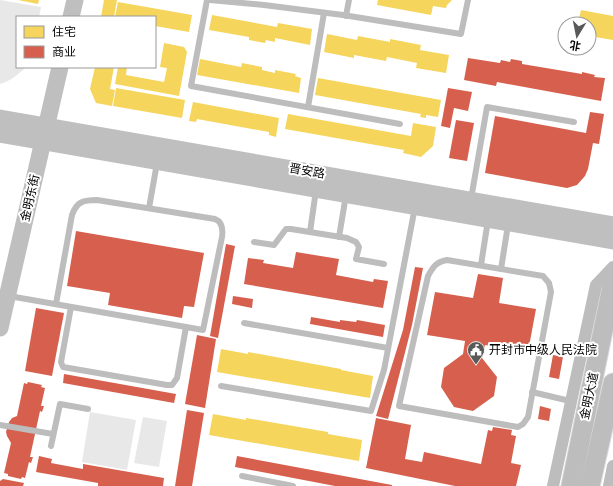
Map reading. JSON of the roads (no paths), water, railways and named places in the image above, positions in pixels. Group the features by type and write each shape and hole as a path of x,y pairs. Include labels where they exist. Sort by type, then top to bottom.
{"main road":[{"path":"71,16 75,0"},
{"name":"金明东街","path":"0,328 60,68"},
{"name":"晋安路","path":"0,118 44,134 157,162 613,241"},
{"name":"晋安路","path":"0,134 44,134 471,199 613,225"},
{"name":"金明大道","path":"571,486 613,282"},
{"name":"金明大道","path":"590,486 613,383"}],"street":[{"path":"553,486 596,285 613,267"},
{"path":"609,486 613,466"}],"lane":[{"path":"400,124 191,86 210,0 324,13 461,34 468,0"},
{"path":"346,16 349,0"},
{"path":"308,107 324,13"},
{"path":"471,199 487,107 574,122"},
{"path":"149,208 157,162"},
{"path":"310,232 317,189"},
{"path":"340,237 346,194"},
{"path":"7,295 71,307 203,330 222,237 222,227 219,221 215,219 97,200 79,203 74,208 72,215 56,304"},
{"path":"221,386 371,411 384,370 416,206"},
{"path":"481,265 488,219"},
{"path":"501,269 509,222"},
{"path":"254,242 274,245 286,230 291,229 352,239 359,246 356,259 384,264"},
{"path":"447,260 501,269 543,276 551,286 528,417 523,424 518,427 399,406 428,276 434,265 440,261 447,260"},
{"path":"71,307 61,362 63,367 172,385 177,378 186,327"},
{"path":"244,324 388,348"},
{"path":"532,392 570,401"},
{"path":"51,446 60,404 88,409"},
{"path":"0,424 53,434"},
{"path":"242,476 293,486"}],"place":[{"name":"开封市中级人民法院","path":"476,365"}]}
